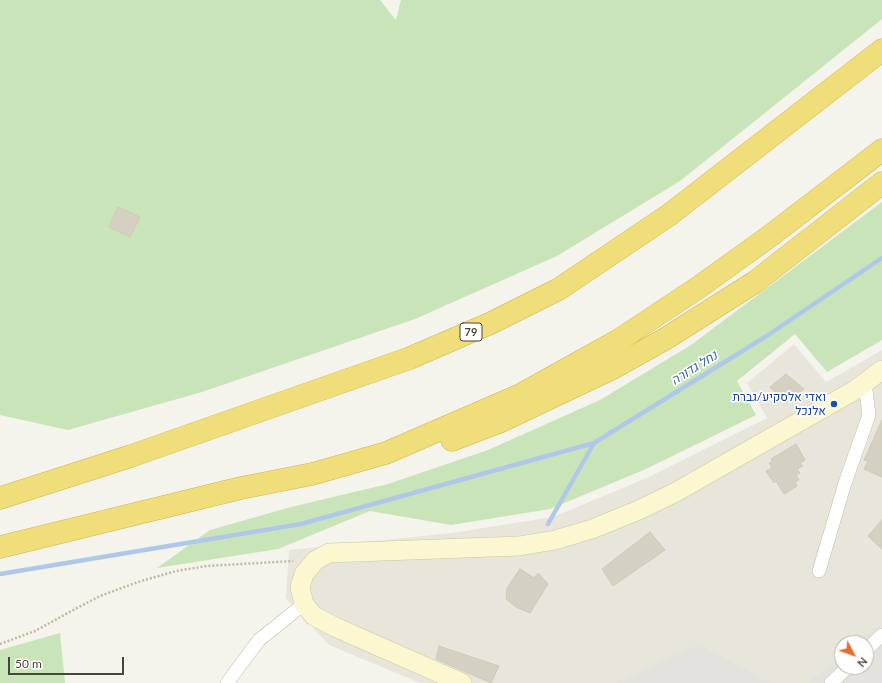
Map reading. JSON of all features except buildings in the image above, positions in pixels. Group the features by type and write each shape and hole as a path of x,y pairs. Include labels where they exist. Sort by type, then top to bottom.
{"highway":[{"name":"79","path":"0,498 132,456 410,358 518,310 559,289 669,215 882,50"},
{"path":"0,547 241,488 312,474 386,453 520,395 619,340 698,287 770,236 882,150"},
{"path":"386,453 436,446 499,422 615,367 665,339 755,282 882,183"}],"street":[{"path":"462,683 335,627 314,616 304,604 300,587 304,574 316,560 329,553 519,546 555,540 592,529 640,510 676,492 828,406 865,383 882,370"},
{"path":"819,571 845,483 869,415 865,383"},
{"path":"227,683 259,640 304,604"},
{"path":"874,643 882,636"},
{"path":"831,683 840,675"}],"path":[{"path":"0,644 35,631 100,596 138,582 176,571 207,566 316,560"}],"shaded area":[{"path":"794,344 826,382 882,350 882,683 420,683 329,645 286,598 289,550 452,533 553,517 649,477 767,418 747,383"},
{"path":"875,628 882,636 882,683 808,683 834,662 834,675 874,675 874,635 867,635"},
{"path":"699,644 770,683 617,683"}],"green space":[{"path":"0,0 380,0 396,20 401,0 882,0 882,19 680,181 557,256 415,319 202,392 68,430 0,415"},
{"path":"882,202 882,340 827,372 795,334 737,381 756,415 646,469 550,509 451,525 370,511 278,549 157,568 210,530 291,507 388,484 488,450 600,400 691,345"},
{"path":"60,633 65,683 0,683 0,650"}],"waterway":[{"name":"נחל גדורה","path":"548,524 594,443 765,337 882,258"},
{"path":"0,574 301,524 594,443"}],"place":[{"name":"ואדי אלסקיע/גברת אלנכל","path":"834,404"}]}
